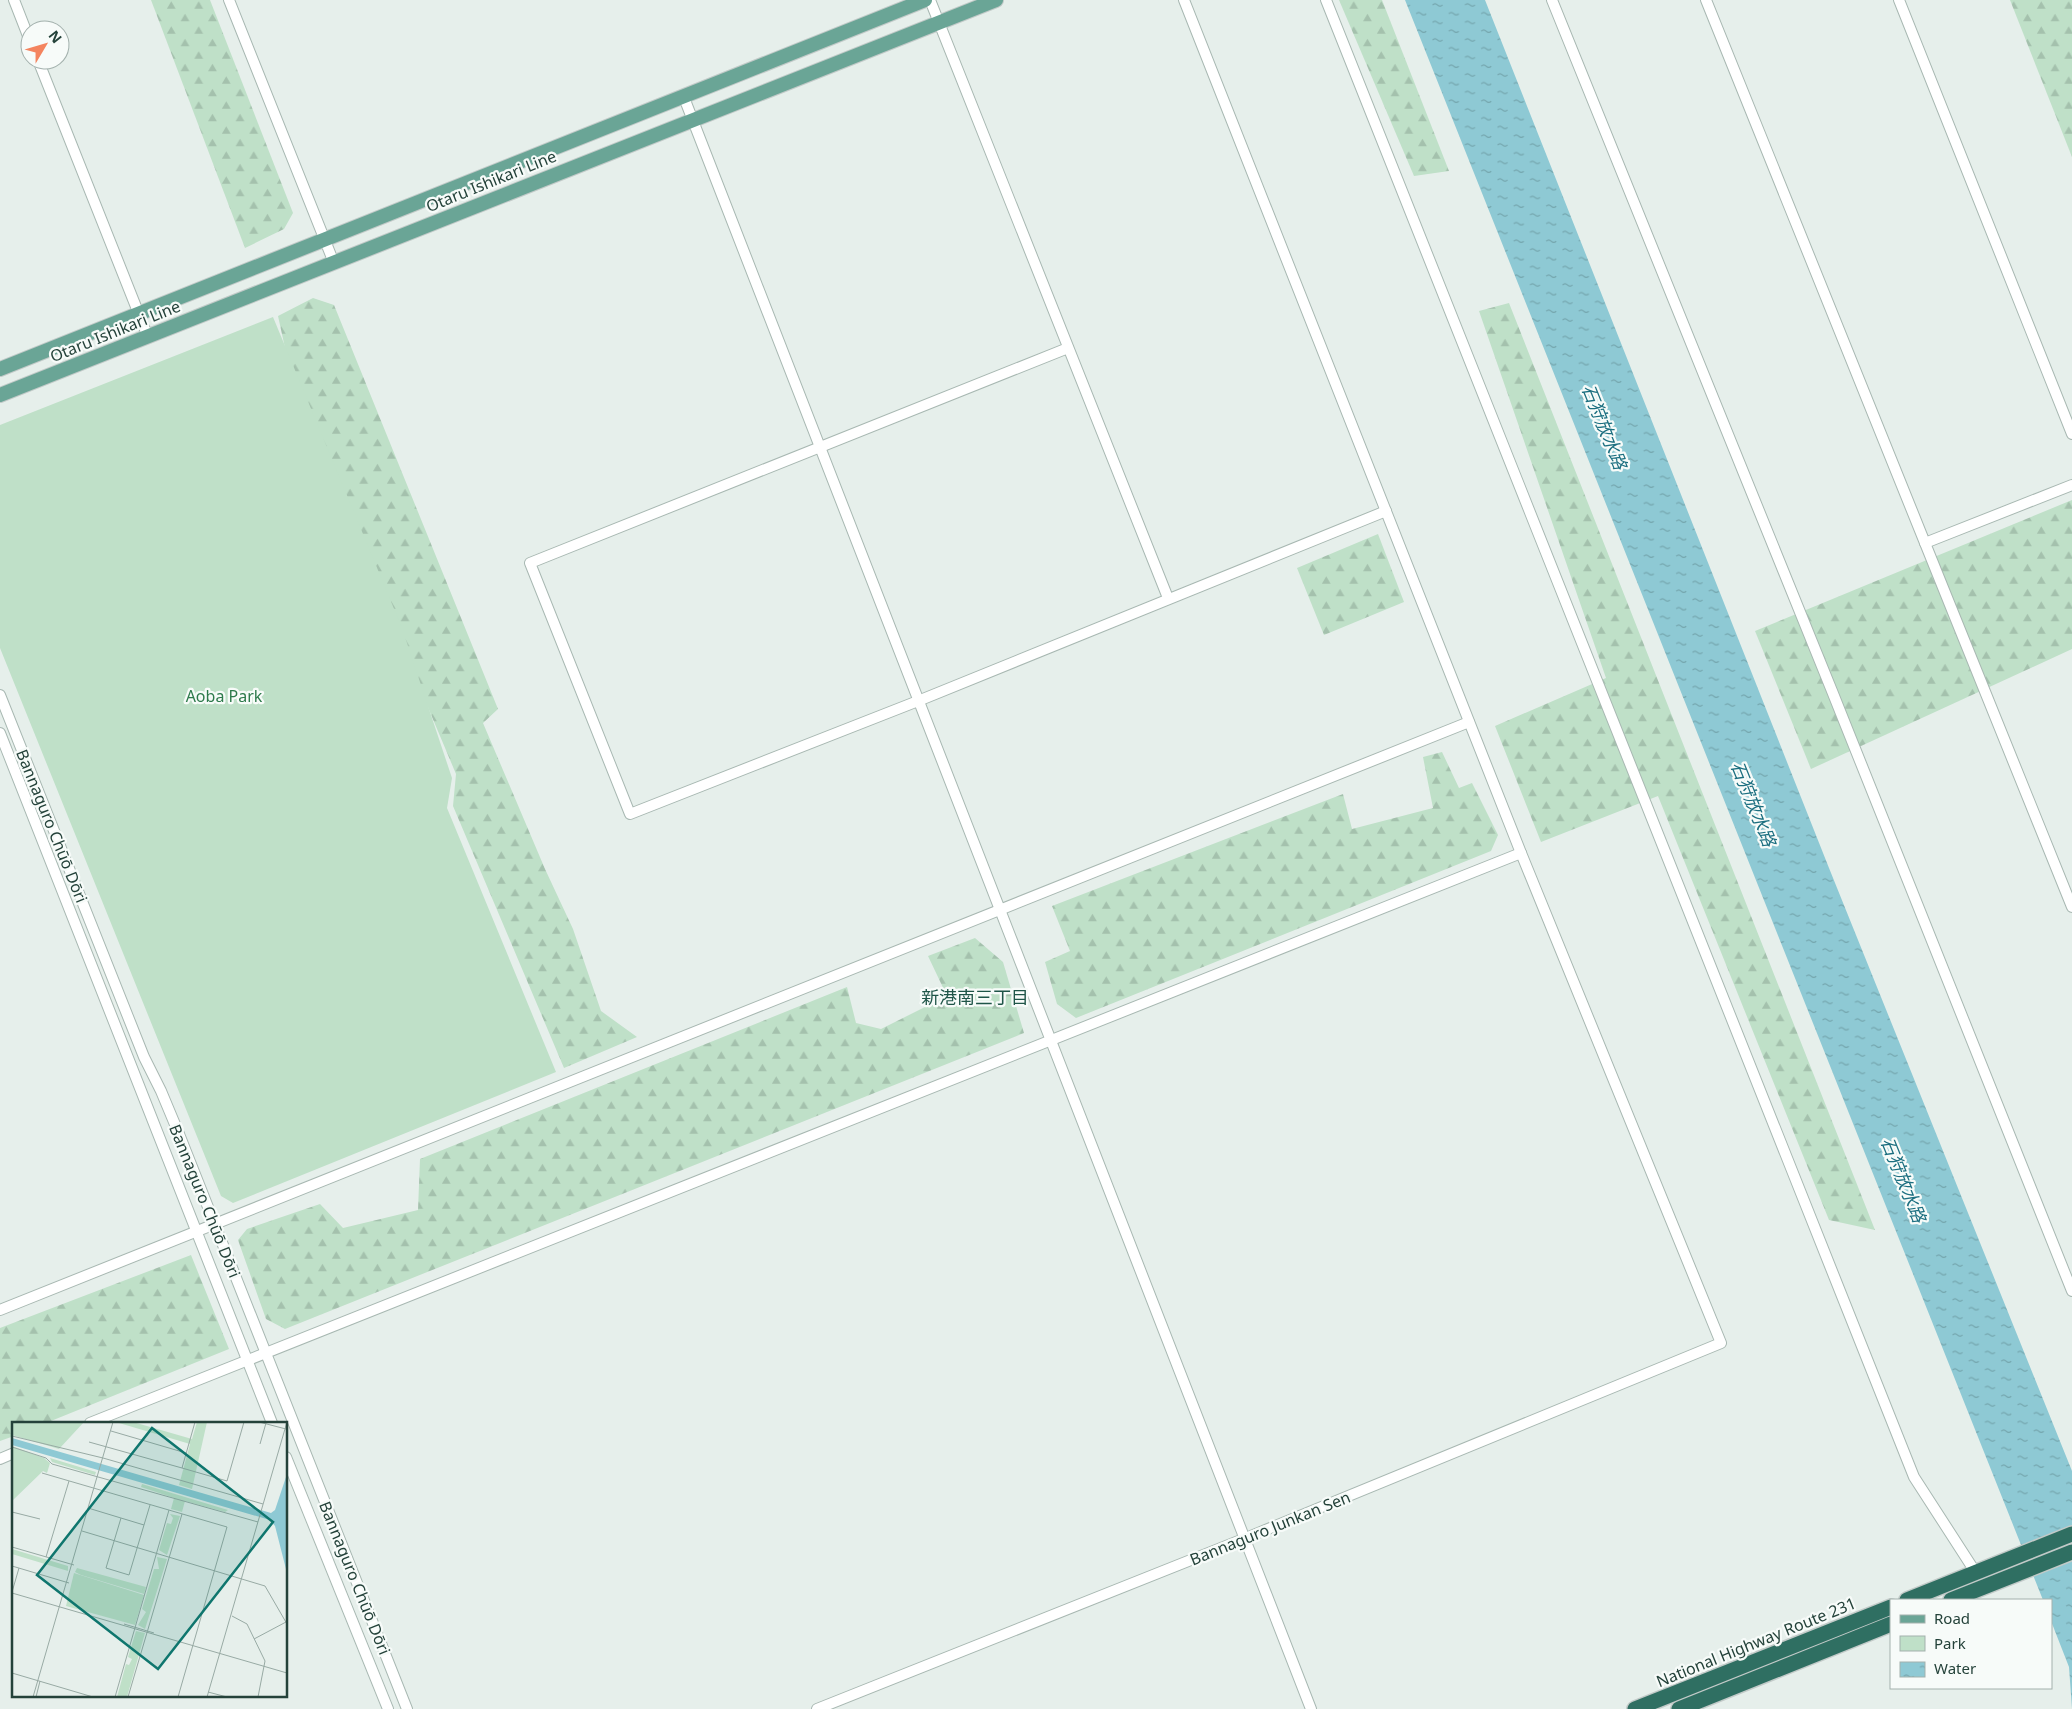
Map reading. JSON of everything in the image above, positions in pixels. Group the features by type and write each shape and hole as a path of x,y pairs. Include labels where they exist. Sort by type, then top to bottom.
{"highway":[{"path":"1910,1599 2072,1534"},
{"path":"1954,1599 2072,1552"},
{"name":"National Highway Route 231","path":"1635,1709 1890,1607"},
{"name":"National Highway Route 231","path":"1679,1709 1890,1624"}],"main road":[{"name":"Otaru Ishikari Line","path":"0,369 682,95 925,0"},
{"name":"Otaru Ishikari Line","path":"0,395 996,0"}],"street":[{"path":"14,0 22,20"},
{"path":"229,0 334,263"},
{"path":"930,0 1168,598"},
{"path":"92,1422 1521,853 1184,0"},
{"path":"1326,0 1914,1477 1976,1573"},
{"path":"1552,0 1858,755 2072,1292"},
{"path":"1706,0 2072,907"},
{"path":"1898,0 2072,434"},
{"path":"42,70 148,337"},
{"path":"682,95 1246,1538 1311,1709"},
{"path":"1068,348 530,563 630,814 918,701 1386,511"},
{"path":"1925,544 2072,485"},
{"name":"Bannaguro Chūō Dōri","path":"0,695 144,1058 161,1091 215,1224 407,1709"},
{"path":"0,1310 1469,722"},
{"name":"Bannaguro Chūō Dōri","path":"0,733 151,1111 154,1126 272,1422"},
{"name":"Bannaguro Junkan Sen","path":"817,1709 1246,1538 1721,1343 1521,853"},
{"path":"0,1459 12,1454"},
{"name":"Bannaguro Chūō Dōri","path":"288,1462 388,1709"}],"green space":[{"path":"151,0 210,0 293,213 284,229 245,248"},
{"path":"1339,0 1382,0 1449,171 1414,176"},
{"path":"2010,0 2072,0 2072,157"},
{"path":"313,298 334,305 498,709 483,723 545,869 573,929 601,1011 637,1037 564,1068 453,806 456,774 294,389 278,316"},
{"path":"1509,303 1875,1230 1829,1220 1658,796 1541,842 1495,726 1606,678 1479,311"},
{"name":"Aoba Park","path":"273,317 402,628 452,778 447,808 556,1072 233,1203 221,1196 0,648 0,425"},
{"path":"2072,500 2072,649 1811,769 1755,631"},
{"path":"1378,534 1404,602 1324,635 1297,568"},
{"path":"1442,752 1459,788 1472,783 1498,835 1491,851 1076,1018 1057,1004 1045,962 1070,951 1052,906 1343,794 1352,829 1433,808 1423,757"},
{"path":"975,938 1003,962 1024,1033 285,1329 266,1319 238,1240 247,1229 320,1204 343,1228 418,1210 420,1159 847,987 856,1023 881,1029 947,996 928,956"},
{"path":"191,1255 229,1349 48,1422 12,1422 12,1437 0,1441 0,1328"}],"water":[{"name":"石狩放水路","path":"1405,0 1485,0 1829,868 2072,1471 2072,1709 2069,1667 2052,1624 2052,1599 2043,1599"}],"district":[{"name":"新港南三丁目","path":"975,998"}]}
